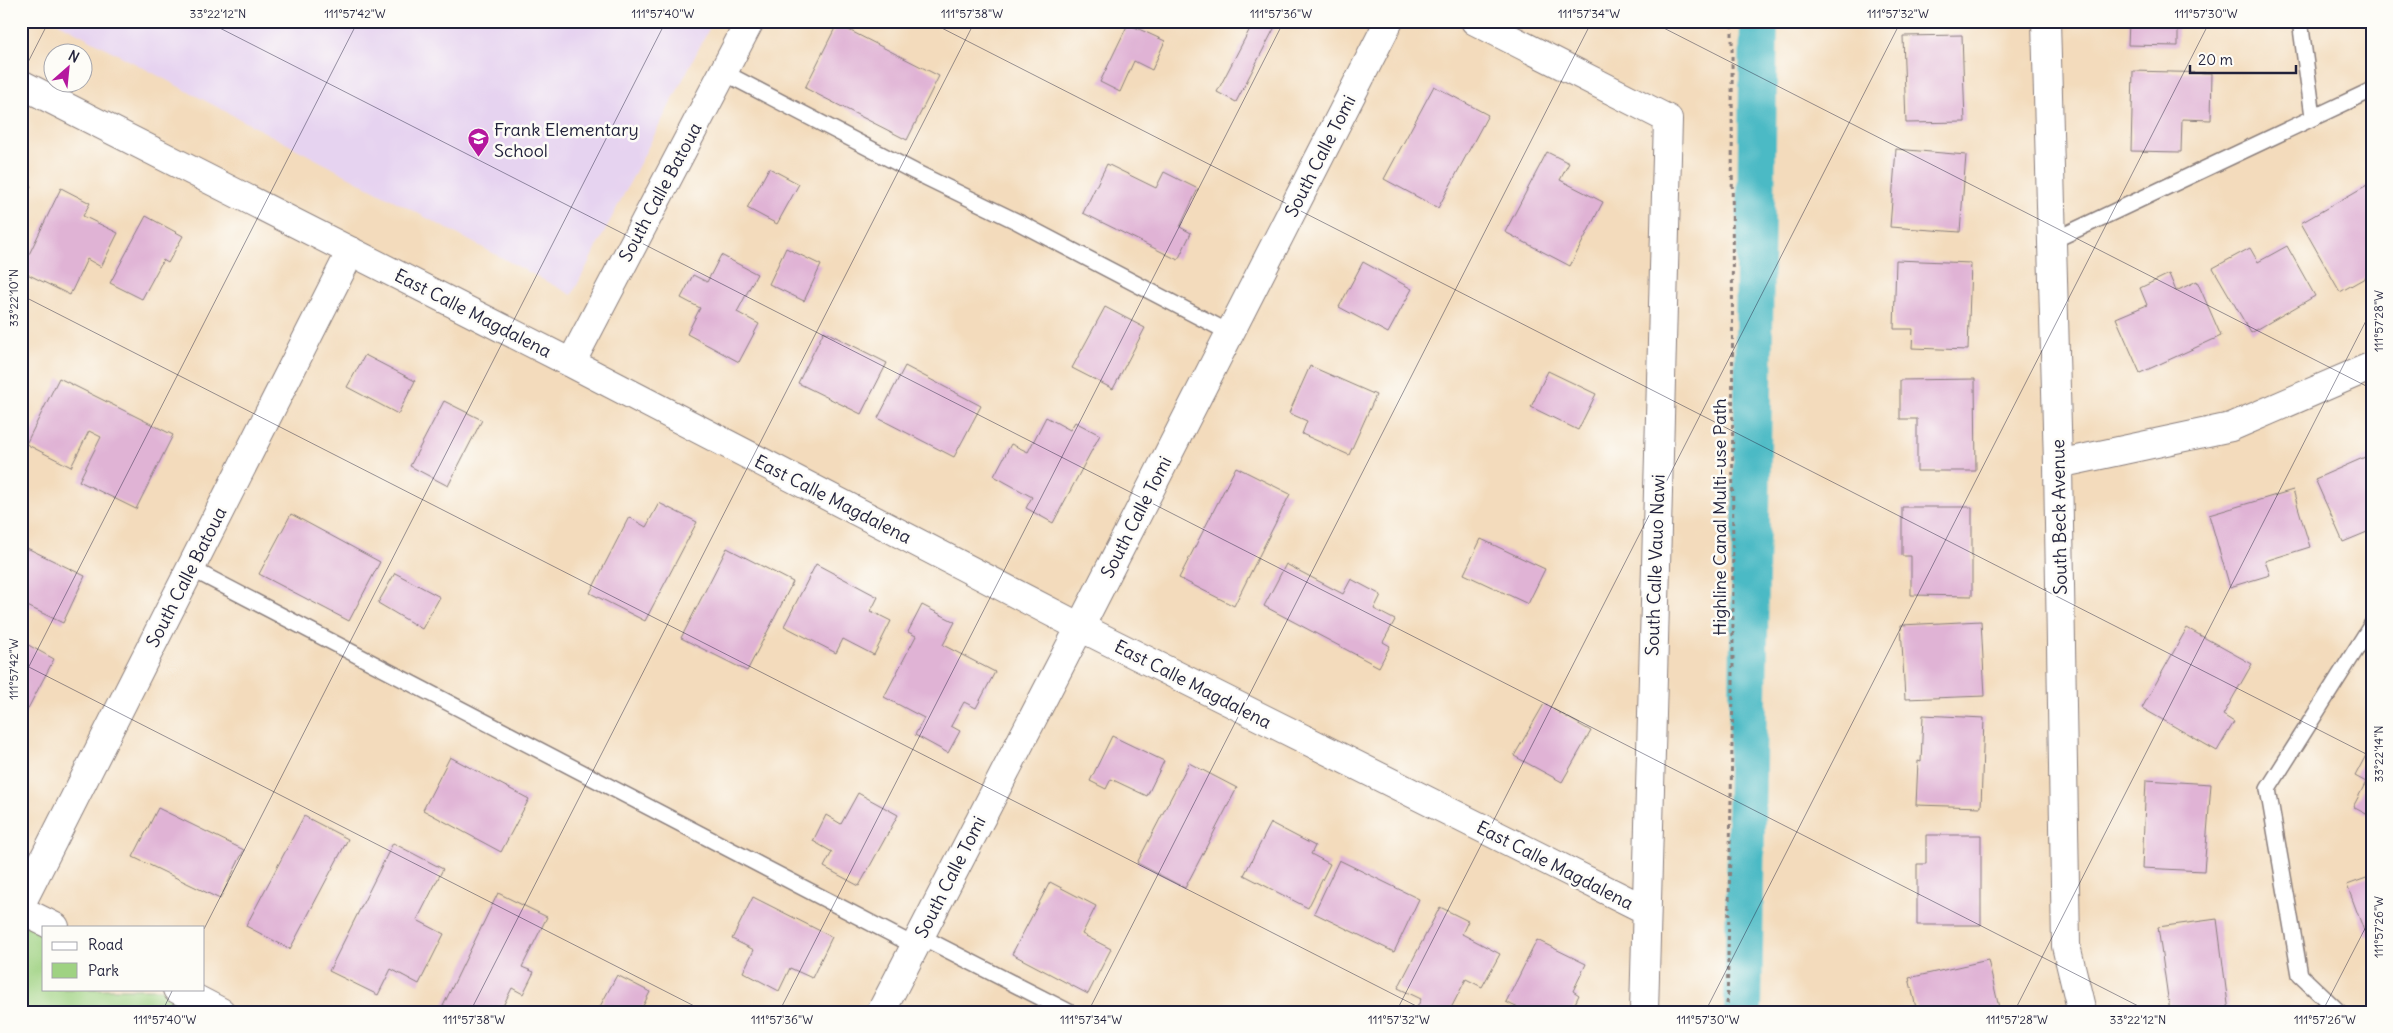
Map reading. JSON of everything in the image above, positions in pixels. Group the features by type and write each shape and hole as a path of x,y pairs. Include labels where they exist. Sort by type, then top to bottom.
{"street":[{"name":"South Calle Batoua","path":"571,363 750,21"},
{"name":"South Calle Tomi","path":"881,1012 1389,21"},
{"name":"South Calle Vauo Nawi","path":"1476,21 1668,119 1644,1012"},
{"name":"South Beck Avenue","path":"2046,21 2058,464 2066,946 2082,1012"},
{"name":"East Calle Magdalena","path":"21,84 571,363 1080,627 1646,910"},
{"name":"South Calle Batoua","path":"21,904 351,251"},
{"path":"2058,464 2231,428 2372,366"},
{"path":"21,910 52,926"},
{"path":"179,990 221,1012"}],"lane":[{"path":"2300,21 2313,116"},
{"path":"724,72 1230,333"},
{"path":"2052,241 2313,116 2372,90"},
{"path":"190,568 917,941 1069,1012"},
{"path":"2339,1012 2300,975 2268,789 2372,624"}],"path":[{"name":"Highline Canal Multi-use Path","path":"1727,1012 1733,691 1732,21"}],"shaded area":[{"name":"Frank Elementary School","path":"55,21 713,21 572,295"}],"green space":[{"path":"21,910 43,926 42,990 179,990 221,1012 21,1012"}],"building":[{"path":"1254,21 1278,21 1236,102 1217,92"},
{"path":"2129,21 2178,21 2178,46 2128,45"},
{"path":"837,24 939,76 907,140 805,88"},
{"path":"1128,24 1165,41 1152,70 1134,61 1120,92 1100,82"},
{"path":"1962,35 1965,122 1906,123 1903,36"},
{"path":"2133,71 2212,73 2211,120 2182,119 2181,152 2131,151"},
{"path":"1434,86 1488,115 1438,208 1384,179"},
{"path":"1896,149 1966,155 1960,232 1890,227"},
{"path":"1547,152 1569,163 1560,180 1603,202 1570,266 1505,232"},
{"path":"1107,164 1156,188 1164,172 1198,189 1180,227 1191,233 1178,260 1083,213"},
{"path":"769,168 799,184 777,224 747,208"},
{"path":"21,181 31,186 21,204"},
{"path":"2367,185 2372,192 2372,274 2340,292 2301,223"},
{"path":"61,188 90,203 83,216 118,233 101,267 87,259 70,295 21,271"},
{"path":"146,216 183,236 168,263 163,260 142,299 110,283"},
{"path":"2287,246 2315,296 2251,333 2213,268 2250,248 2258,262"},
{"path":"786,248 821,265 804,301 769,284"},
{"path":"721,255 757,274 737,312 759,324 739,362 687,334 700,308 681,298 693,275 707,282"},
{"path":"1896,260 1971,263 1968,350 1912,348 1913,329 1894,329"},
{"path":"1363,262 1412,289 1388,333 1339,307"},
{"path":"2169,274 2176,291 2197,281 2221,336 2140,373 2116,318 2147,305 2140,288"},
{"path":"1105,307 1145,328 1113,389 1072,368"},
{"path":"824,331 887,363 861,414 798,383"},
{"path":"365,355 415,381 398,414 347,387"},
{"path":"905,366 981,406 954,457 878,418"},
{"path":"1310,366 1376,395 1349,455 1302,434 1307,421 1289,413"},
{"path":"1548,371 1596,394 1578,430 1531,407"},
{"path":"59,378 173,435 136,509 79,481 101,437 89,431 71,467 26,444"},
{"path":"1975,379 1976,471 1917,471 1917,419 1900,419 1900,380"},
{"path":"444,401 482,420 448,486 410,466"},
{"path":"1046,417 1070,430 1075,422 1100,435 1053,523 1026,508 1032,497 994,476 1011,444 1028,452"},
{"path":"2372,454 2372,530 2343,542 2315,479"},
{"path":"1236,467 1290,494 1234,606 1179,578"},
{"path":"2293,490 2310,547 2265,561 2270,575 2230,587 2209,515"},
{"path":"659,503 697,522 645,621 590,593 629,517 646,527"},
{"path":"1902,507 1972,507 1972,596 1911,595 1911,556 1902,556"},
{"path":"291,514 380,562 349,621 259,574"},
{"path":"1481,539 1545,569 1528,604 1464,574"},
{"path":"27,548 85,576 63,623 21,603 21,561"},
{"path":"727,548 793,582 747,671 681,638"},
{"path":"816,564 878,597 871,611 891,621 874,655 843,639 836,653 784,626"},
{"path":"1286,564 1343,594 1351,579 1381,595 1374,609 1395,620 1383,642 1390,646 1379,667 1264,606"},
{"path":"395,573 440,597 422,629 378,603"},
{"path":"922,605 955,622 943,645 995,672 976,708 964,702 951,726 960,731 948,753 915,735 924,718 884,697 916,636 908,632"},
{"path":"1981,621 1985,696 1905,699 1901,625"},
{"path":"2187,628 2252,664 2223,715 2234,722 2217,751 2142,708"},
{"path":"21,641 54,659 23,718 21,717"},
{"path":"1544,704 1591,731 1562,782 1514,756"},
{"path":"1923,715 1984,718 1981,807 1916,805 1918,761 1921,762"},
{"path":"1112,736 1164,761 1147,796 1111,779 1106,789 1090,781"},
{"path":"2372,744 2372,817 2353,807 2366,782 2355,776"},
{"path":"450,757 529,799 501,852 423,810"},
{"path":"1189,763 1237,788 1185,888 1137,863"},
{"path":"2146,780 2211,784 2204,871 2142,868"},
{"path":"858,793 898,815 859,886 824,867 832,852 813,841 826,815 841,824"},
{"path":"158,808 244,850 220,899 133,857"},
{"path":"304,816 348,839 290,949 246,926"},
{"path":"1271,823 1315,846 1311,854 1330,864 1308,908 1244,875"},
{"path":"1926,835 1981,835 1981,925 1917,925 1917,864 1926,864"},
{"path":"393,843 443,869 417,920 444,934 419,984 391,969 378,995 329,971"},
{"path":"1339,860 1419,899 1394,952 1314,913"},
{"path":"2372,876 2372,933 2366,936 2347,885"},
{"path":"1050,882 1096,906 1082,934 1111,949 1088,994 1012,954"},
{"path":"498,893 547,917 522,967 534,972 523,994 512,988 500,1012 455,1012 443,1006"},
{"path":"753,897 832,937 812,978 790,968 779,991 743,972 754,950 732,939"},
{"path":"1440,907 1468,921 1462,934 1500,954 1482,987 1466,979 1449,1012 1415,1012 1421,999 1398,988"},
{"path":"2217,919 2229,1012 2170,1012 2158,927"},
{"path":"1537,940 1586,964 1573,991 1579,995 1571,1012 1526,1012 1506,1002"},
{"path":"1988,960 2000,1012 1917,1012 1909,978"},
{"path":"617,975 650,992 640,1012 597,1012"}],"waterway":[{"path":"1743,1012 1759,21"}],"place":[{"name":"Frank Elementary School","path":"478,158"}]}
